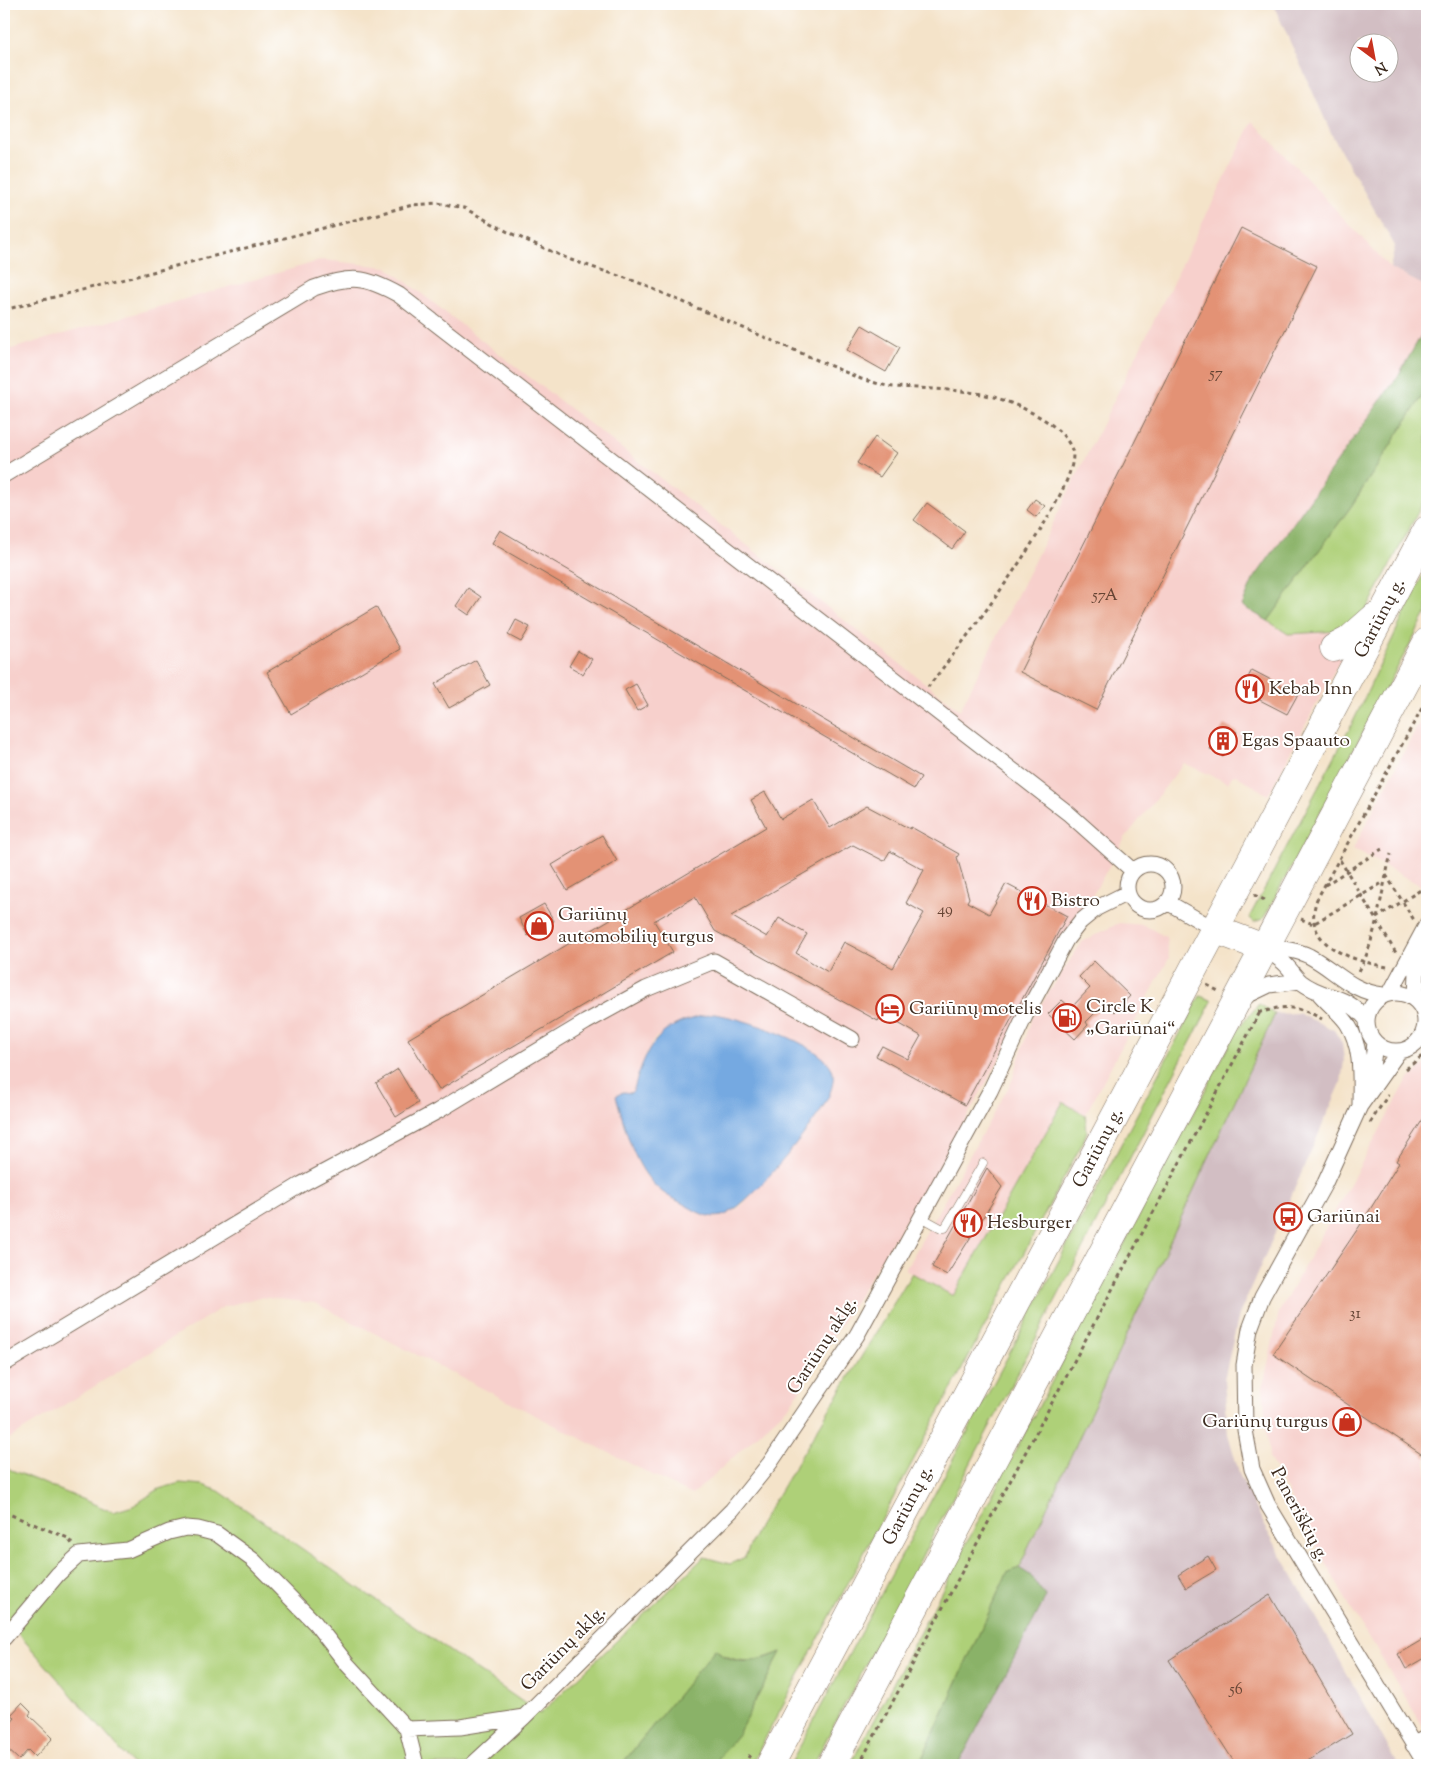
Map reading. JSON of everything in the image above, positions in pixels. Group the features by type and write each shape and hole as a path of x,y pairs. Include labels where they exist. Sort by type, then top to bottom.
{"highway":[{"name":"Gariūnų g.","path":"770,1765 1427,530"},
{"path":"1334,648 1349,640 1388,603"},
{"path":"831,1765 1248,1006 1264,948 1427,642"},
{"path":"1214,930 1264,948"},
{"path":"1093,1112 1099,1146"}],"street":[{"path":"4,475 314,288 336,281 356,278 378,283 399,295 568,423 1068,813 1133,871"},
{"path":"1153,864 1166,871 1170,876 1173,890 1167,902 1155,909 1142,908 1130,900 1127,892 1129,878 1133,871 1139,866 1153,864"},
{"name":"Gariūnų aklg.","path":"472,1765 524,1717 732,1510 770,1463 857,1335 990,1091 1025,1016 1066,940 1080,922 1097,908 1127,892"},
{"path":"1167,902 1214,930"},
{"path":"1264,948 1279,948 1301,953 1360,990 1386,994 1400,993 1416,999 1422,933"},
{"path":"1367,1020 1372,1006 1386,994 1422,933"},
{"path":"1264,948 1283,962 1300,981 1318,992 1346,1022 1354,1035 1358,1050 1360,1106"},
{"path":"4,1364 302,1184 438,1111 586,1022 646,989 714,961 852,1039"},
{"path":"1248,1006 1269,985 1300,981"},
{"path":"1318,992 1343,999 1357,1008 1367,1020 1370,1036 1375,1042 1382,1048 1399,1052"},
{"name":"Paneriškių g.","path":"1416,999 1425,1014 1424,1031 1415,1045 1399,1052 1360,1106 1325,1183 1262,1297 1250,1329 1244,1365 1245,1430 1252,1468 1268,1505 1426,1765"},
{"path":"1360,1106 1372,1068 1375,1042"},
{"path":"4,1638 58,1574 80,1555 128,1550 169,1532 186,1528 217,1534 253,1560 295,1602 315,1623 347,1664 407,1729 416,1765"},
{"path":"407,1729 460,1727 524,1717"},
{"path":"1414,1745 1427,1737"}],"lane":[{"path":"922,1217 941,1228 945,1228 983,1164"}],"path":[{"path":"4,310 413,205 438,203 464,208 508,232 571,260 637,282 861,378 888,386 967,391 1003,400 1037,414 1057,429 1072,450 1073,466 1042,529 953,656 919,697"},
{"path":"1390,854 1376,918 1363,963 1330,946 1313,924 1313,912 1427,699"},
{"path":"1326,885 1382,849"},
{"path":"1340,859 1398,956"},
{"path":"1386,875 1422,933"},
{"path":"1313,924 1384,882"},
{"path":"1376,918 1427,886"},
{"path":"1190,977 1248,1006 1297,1008 1308,1011 1330,1023"},
{"path":"859,1765 1248,1006"},
{"path":"4,1512 68,1538 80,1555"}],"shaded area":[{"path":"1273,4 1427,4 1427,287 1390,268 1395,246 1333,137"},
{"name":"Gariūnų automobilių turgus","path":"1253,121 1390,268 1427,287 1427,325 1398,376 1253,580 1242,606 1288,634 1363,617 1268,795 1236,775 1232,776 1228,783 1184,763 1125,838 934,1175 791,1404 692,1495 315,1303 260,1297 223,1307 4,1442 4,351 323,260 387,267 960,710","holes":["753,1023 815,1051 833,1081 831,1091 824,1106 777,1167 737,1209 703,1215 661,1191 646,1176 638,1163 616,1096 623,1092 631,1093 634,1089 645,1056 656,1037"]},
{"path":"1427,708 1427,889 1353,849"},
{"path":"1119,923 1144,925 1166,937 1169,958 1085,1115 1063,1103 953,1296 905,1270 1012,1081 1032,1018 1082,942"},
{"path":"1298,1013 1334,1030 1342,1043 1344,1061 1341,1083 1239,1315 1224,1379 1228,1434 1240,1476 1265,1526 1398,1765 958,1765 1046,1597 1030,1575 1019,1568 1275,1014"},
{"name":"Gariūnų turgus","path":"1427,1063 1427,1726 1424,1728 1342,1593 1269,1457 1263,1387 1279,1312 1407,1081"}],"green space":[{"path":"1427,325 1427,389 1352,505 1268,621 1242,606 1253,580 1398,376"},
{"path":"1427,389 1427,495 1363,617 1340,631 1288,634 1268,621 1352,505"},
{"path":"1427,566 1427,612 1266,914 1263,919 1254,922 1250,918 1251,914 1353,722"},
{"path":"1200,996 1211,1000 1211,1003 813,1765 790,1765"},
{"path":"1259,1004 1275,1014 1019,1568 1007,1573 919,1765 850,1765 1237,1030"},
{"path":"1063,1102 1085,1115 1087,1131 1083,1142 751,1765 713,1765 738,1734 781,1652 747,1661 731,1658 715,1649 621,1765 133,1765 8,1622 4,1624 4,1467 113,1512 133,1506 159,1489 180,1483 203,1485 219,1491 540,1714 704,1557 730,1564 745,1557 757,1529 912,1273 953,1296"},
{"path":"1019,1568 1030,1575 1046,1597 958,1765 919,1765 1007,1573"},
{"path":"715,1649 731,1659 739,1661 756,1660 781,1652 738,1734 713,1765 621,1765"}],"water":[{"path":"714,1014 742,1020 797,1041 813,1050 825,1060 833,1073 833,1083 824,1105 792,1149 746,1199 733,1210 717,1217 704,1215 696,1211 664,1193 651,1182 637,1160 616,1096 623,1092 631,1093 634,1089 645,1058 660,1036 682,1022"}],"building":[{"path":"1241,228 1317,266 1096,710 1020,672"},
{"path":"862,325 900,347 886,372 847,350"},
{"path":"875,437 897,453 880,477 857,463"},
{"path":"1035,499 1045,506 1036,517 1027,510"},
{"path":"927,503 965,531 952,549 914,520"},
{"path":"500,530 921,777 914,789 492,543"},
{"path":"468,588 481,597 469,615 456,606"},
{"path":"376,607 400,649 291,714 267,672"},
{"path":"516,620 530,627 521,642 508,635"},
{"path":"578,651 592,659 583,674 569,666"},
{"path":"476,660 490,685 449,708 435,684"},
{"path":"1252,670 1298,694 1287,714 1254,697 1250,703 1238,696"},
{"path":"636,684 648,705 637,711 625,690"},
{"name":"Egas Spaauto","path":"1224,725 1237,732 1223,757 1210,749"},
{"path":"765,792 781,819 813,800 830,828 867,806 910,829 911,827 959,854 957,857 969,898 967,902 989,914 1006,884 1067,916 965,1105 876,1056 882,1046 908,1059 921,1036 882,1014 878,1021 715,931 695,897 654,921 673,952 439,1090 408,1039 766,827 751,800","holes":["853,845 884,861 890,851 924,870 906,903 924,913 893,968 844,942 828,972 796,953 807,934 779,918 767,937 731,916"]},
{"path":"602,835 617,861 567,890 552,865"},
{"path":"544,904 554,921 528,936 519,918"},
{"path":"1094,961 1130,996 1115,1012 1105,1003 1086,1022 1088,1025 1075,1039 1048,1014 1062,1000 1071,1008 1090,988 1079,977"},
{"path":"398,1069 418,1103 396,1117 376,1083"},
{"path":"1427,1113 1427,1458 1273,1354 1359,1227 1399,1163 1396,1161"},
{"name":"Hesburger","path":"987,1168 1002,1187 947,1275 932,1267"},
{"path":"1208,1556 1216,1570 1186,1588 1178,1575"},
{"path":"1270,1595 1352,1734 1301,1765 1236,1765 1169,1660"},
{"path":"1427,1637 1427,1657 1406,1669 1398,1654"},
{"path":"22,1703 31,1712 29,1715 53,1738 35,1757 28,1750 19,1760 4,1746 4,1731 15,1718 11,1715"}],"place":[{"name":"Kebab Inn","path":"1250,689"},
{"name":"Egas Spaauto","path":"1223,741"},
{"name":"Bistro","path":"1032,901"},
{"name":"Gariūnų automobilių turgus","path":"539,926"},
{"name":"Gariūnų motelis","path":"890,1009"},
{"name":"Circle K „Gariūnai“","path":"1067,1018"},
{"name":"Gariūnai","path":"1288,1217"},
{"name":"Hesburger","path":"968,1223"},
{"name":"Gariūnų turgus","path":"1347,1422"}]}
